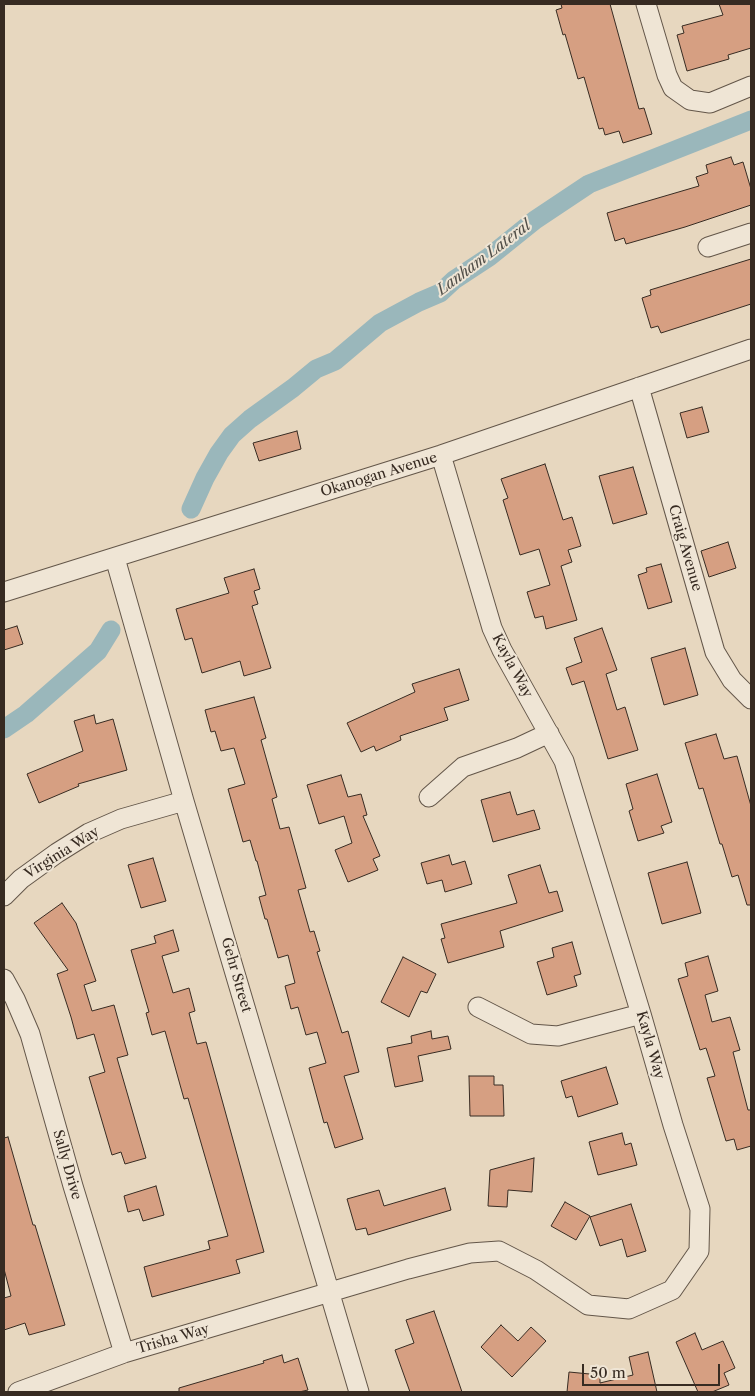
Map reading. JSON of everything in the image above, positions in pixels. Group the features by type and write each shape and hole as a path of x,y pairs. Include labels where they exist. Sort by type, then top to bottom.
{"street":[{"path":"646,4 667,75 673,88 690,100 710,104 751,86"},
{"path":"708,247 751,233"},
{"name":"Okanogan Avenue","path":"4,592 441,455 751,349"},
{"name":"Craig Avenue","path":"638,387 715,652 732,680 751,699"},
{"name":"Kayla Way","path":"330,1293 470,1252 499,1251 536,1270 588,1305 629,1309 672,1290 699,1251 700,1209 672,1125 641,1014 564,761 502,650 492,628 441,455"},
{"name":"Gehr Street","path":"114,558 359,1392"},
{"path":"429,797 463,767 517,748 549,733"},
{"name":"Virginia Way","path":"4,896 20,879 89,833 121,819 184,800"},
{"name":"Sally Drive","path":"4,979 30,1034 73,1186 124,1354"},
{"path":"478,1007 531,1034 558,1036 641,1014"},
{"name":"Trisha Way","path":"18,1392 124,1354 330,1293"}],"building":[{"path":"561,4 610,4 639,109 644,108 652,134 623,143 619,131 605,135 603,128 599,129 584,77 578,79 565,34 563,35 556,10 562,8"},
{"path":"719,4 751,4 751,48 728,55 729,59 687,71 677,35 684,33 682,26 723,15"},
{"path":"731,157 734,165 743,162 751,189 751,205 626,244 624,238 615,241 607,213 699,186 696,177 708,173 706,165"},
{"path":"751,259 751,304 661,333 658,326 651,328 642,298 651,295 650,290"},
{"path":"702,407 709,432 687,438 680,413"},
{"path":"297,431 301,449 259,461 253,443"},
{"path":"545,464 563,520 572,517 581,546 568,550 572,562 561,566 577,620 546,629 543,616 535,618 527,592 550,585 539,549 520,555 503,500 508,498 501,479"},
{"path":"633,467 647,514 613,524 599,476"},
{"path":"728,542 736,568 709,577 701,551"},
{"path":"661,564 672,602 648,609 638,575 647,572 646,568"},
{"path":"254,569 260,589 254,591 258,604 252,606 271,668 244,676 240,661 202,673 192,638 185,640 176,609 229,593 224,578"},
{"path":"17,626 23,644 4,650 4,630"},
{"path":"602,628 617,670 606,674 617,710 625,707 638,750 608,759 584,681 572,685 566,668 582,662 574,638"},
{"path":"685,648 698,695 664,705 651,658"},
{"path":"459,669 469,700 444,708 448,720 400,736 401,740 376,751 374,746 361,752 347,723 415,692 412,684"},
{"path":"254,697 266,738 261,740 277,797 272,799 280,829 289,827 306,888 298,890 310,932 314,931 320,951 317,952 342,1033 348,1031 359,1072 344,1076 363,1139 335,1148 327,1122 324,1123 309,1068 326,1063 317,1032 306,1035 298,1007 291,1009 285,986 295,983 288,955 278,958 259,897 266,895 257,861 250,840 243,842 228,789 245,784 234,748 221,751 215,731 211,732 205,710"},
{"path":"94,715 96,724 113,719 127,770 78,784 79,786 39,803 27,774 83,751 74,721"},
{"path":"716,734 724,759 737,756 751,806 751,905 747,905 738,875 732,877 703,788 699,789 685,743"},
{"path":"657,774 672,822 661,826 664,833 638,841 629,811 633,809 626,784"},
{"path":"341,775 348,797 361,794 367,815 363,816 380,856 373,859 378,870 348,882 335,850 352,843 344,816 319,824 307,785"},
{"path":"510,792 517,815 534,810 540,829 493,842 481,800"},
{"path":"449,855 452,865 465,861 472,884 445,892 442,880 427,884 421,863"},
{"path":"153,858 166,901 141,908 128,865"},
{"path":"687,862 701,913 662,924 648,873"},
{"path":"540,865 549,893 557,891 563,911 500,931 504,947 448,963 441,939 445,938 441,924 517,903 508,875"},
{"path":"62,903 76,923 96,981 84,985 92,1011 114,1005 128,1055 117,1058 146,1158 125,1164 121,1152 112,1155 89,1077 105,1072 94,1034 77,1039 57,974 68,970 34,923"},
{"path":"173,930 179,951 162,956 173,993 189,988 195,1011 189,1013 197,1044 206,1042 264,1252 236,1260 240,1273 152,1297 144,1267 210,1249 208,1241 228,1236 188,1098 184,1099 165,1031 152,1035 146,1013 149,1012 131,950 156,943 154,936"},
{"path":"572,942 581,974 574,976 577,986 547,995 537,962 554,957 552,948"},
{"path":"708,956 718,991 705,995 712,1022 730,1017 740,1050 733,1052 748,1110 751,1110 751,1146 737,1150 734,1139 726,1141 707,1078 715,1076 706,1048 700,1050 678,979 688,976 685,963"},
{"path":"403,957 436,974 427,993 421,991 409,1017 381,1002"},
{"path":"431,1031 432,1039 448,1036 451,1049 418,1056 423,1081 395,1087 387,1048 412,1043 411,1036"},
{"path":"606,1067 618,1104 578,1117 572,1096 566,1098 561,1081"},
{"path":"469,1076 494,1076 494,1085 503,1085 504,1116 470,1116"},
{"path":"622,1133 625,1145 631,1143 637,1165 598,1175 589,1142"},
{"path":"8,1137 33,1225 35,1225 65,1325 29,1335 25,1323 4,1330 4,1298 11,1296 4,1269 4,1138"},
{"path":"534,1158 532,1192 508,1190 507,1207 488,1206 490,1170"},
{"path":"156,1186 164,1215 143,1221 139,1209 128,1212 124,1196"},
{"path":"445,1188 451,1210 368,1235 366,1228 356,1230 347,1199 379,1190 384,1206"},
{"path":"565,1202 590,1216 576,1240 551,1226"},
{"path":"631,1204 646,1251 627,1257 622,1239 600,1246 590,1217"},
{"path":"434,1311 462,1392 410,1392 395,1350 414,1343 406,1320"},
{"path":"501,1325 518,1341 531,1327 546,1341 512,1377 481,1347"},
{"path":"695,1333 702,1350 723,1341 735,1368 724,1373 729,1385 712,1392 698,1392 676,1342"},
{"path":"648,1352 657,1392 567,1392 569,1372 600,1375 600,1383 633,1375 629,1357"},
{"path":"282,1355 284,1363 298,1358 308,1390 299,1392 179,1392 179,1388 264,1363 263,1361"}],"waterway":[{"name":"Lanham Lateral","path":"191,509 205,478 232,435 316,369 335,361 380,323 440,293 454,280 489,257 535,220 589,184 751,120"},
{"name":"Lanham Lateral","path":"4,729 26,714 98,651 111,630"}]}
